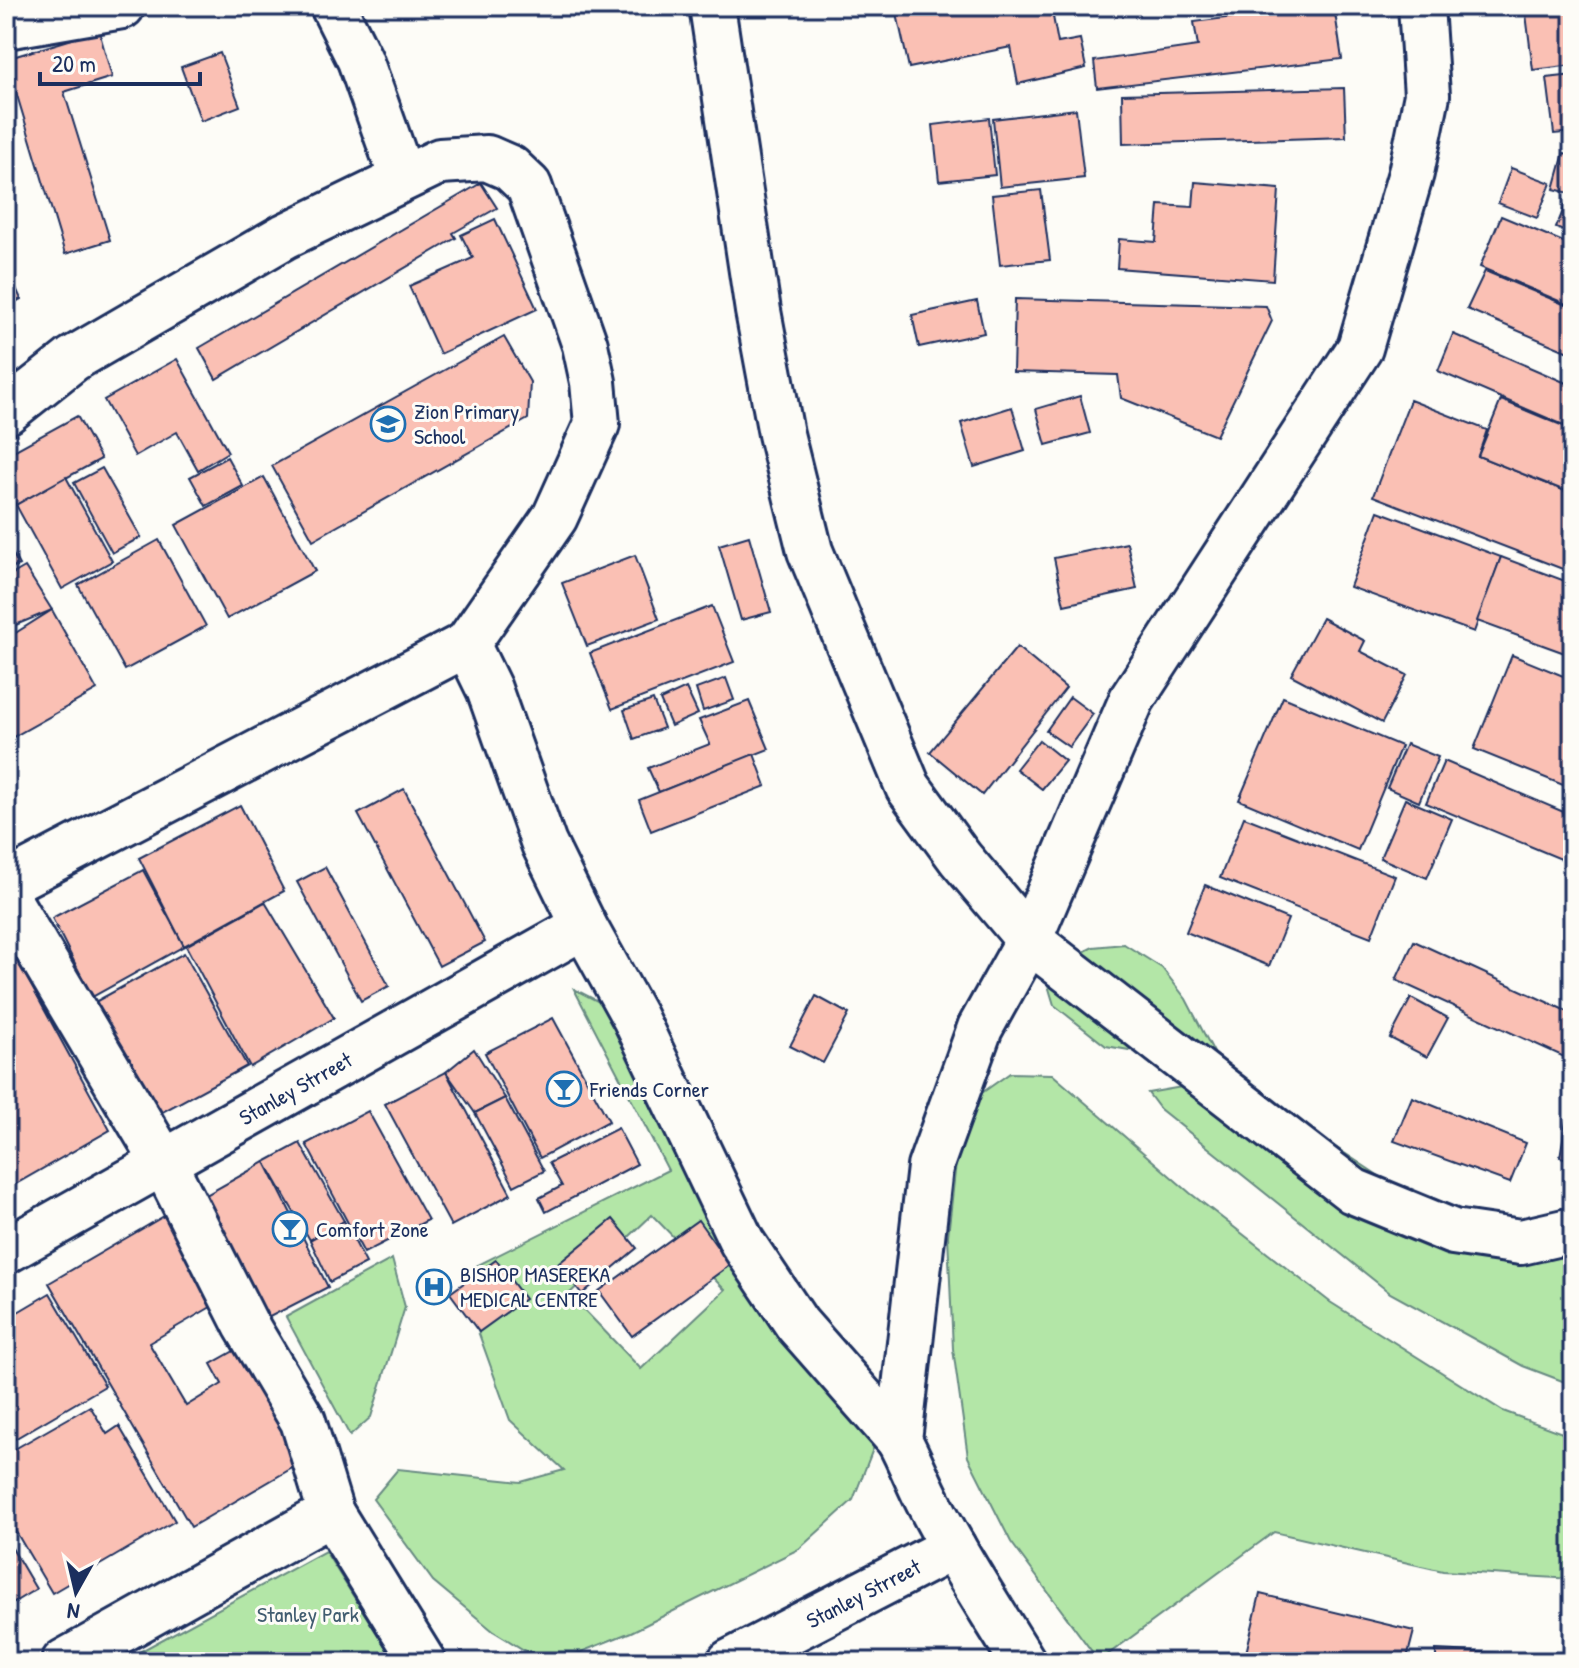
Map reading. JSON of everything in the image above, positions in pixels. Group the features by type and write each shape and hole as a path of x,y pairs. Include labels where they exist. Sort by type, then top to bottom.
{"street":[{"path":"6,26 122,6"},
{"path":"333,6 360,60 402,178"},
{"path":"712,6 758,311 781,434 810,551 908,787 960,858 1029,940 1353,1191 1453,1232 1521,1242 1573,1230"},
{"path":"899,1440 930,1167 980,1028 1029,940 1132,699 1360,348 1411,173 1427,95 1421,6"},
{"path":"6,412 73,359 285,236 440,161 487,158 510,168 529,186 585,345 597,424 555,517 467,644 6,884"},
{"path":"467,644 489,689 544,844 584,926 635,1018 742,1242 797,1324 899,1440 953,1547 1023,1662"},
{"path":"6,896 163,1161 246,1325 303,1421 331,1513 423,1662"},
{"name":"Stanley Strreet","path":"6,1251 584,926"},
{"path":"64,1662 331,1513"},
{"name":"Stanley Strreet","path":"730,1662 953,1547"}],"green space":[{"path":"1124,944 1162,968 1186,999 1221,1066 1106,1046 1054,1005 1044,972 1093,947"},
{"path":"574,989 615,1010 880,1431 853,1500 799,1549 631,1632 556,1662 524,1650 493,1631 433,1581 373,1499 398,1469 521,1482 564,1470 510,1420 474,1320 470,1269 668,1170","holes":["652,1215 725,1290 641,1369 569,1294"]},
{"path":"1010,1073 1052,1074 1190,1193 1330,1302 1503,1411 1573,1437 1573,1579 1443,1571 1274,1532 1099,1661 1011,1542 968,1457 953,1349 948,1236 962,1107"},
{"path":"1210,1082 1308,1129 1493,1251 1573,1240 1573,1385 1523,1366 1390,1293 1160,1109 1148,1093"},
{"path":"392,1259 405,1307 371,1417 350,1436 286,1317"},
{"name":"Stanley Park","path":"325,1551 395,1662 121,1662"}],"building":[{"path":"936,6 1051,6 1058,43 1080,39 1086,68 1018,84 1011,47 909,68 897,14"},
{"path":"1289,6 1334,6 1342,59 1097,88 1094,61 1198,46 1194,22 1289,10"},
{"path":"1525,6 1573,6 1573,65 1533,70"},
{"path":"99,31 112,77 64,92 110,240 65,254 6,59"},
{"path":"220,53 240,106 201,121 181,67"},
{"path":"1573,75 1573,132 1554,134 1547,78"},
{"path":"1344,88 1346,137 1123,144 1122,94"},
{"path":"1076,109 1084,178 1000,187 993,119"},
{"path":"989,118 995,175 939,181 933,125"},
{"path":"1564,153 1573,155 1573,194 1554,189"},
{"path":"1511,168 1551,183 1537,218 1498,203"},
{"path":"1195,182 1279,189 1273,280 1117,268 1119,239 1156,242 1159,205 1193,207"},
{"path":"481,183 497,208 453,233 456,238 216,379 199,348"},
{"path":"1041,190 1050,260 1000,265 992,195"},
{"path":"1569,196 1573,198 1573,235 1556,228"},
{"path":"1501,216 1573,246 1573,307 1480,267"},
{"path":"495,219 537,309 440,354 409,286 473,258 461,235"},
{"path":"6,266 21,299 6,307"},
{"path":"1485,271 1573,308 1573,354 1467,309"},
{"path":"1015,299 1266,306 1272,321 1216,436 1121,398 1118,375 1013,372"},
{"path":"977,301 984,333 919,347 912,315"},
{"path":"1453,334 1573,386 1573,429 1438,371"},
{"path":"504,337 530,382 528,419 313,540 272,466"},
{"path":"177,359 228,452 198,470 177,432 135,456 104,400"},
{"path":"1080,396 1090,433 1046,445 1036,409"},
{"path":"1410,400 1487,430 1478,456 1573,494 1573,573 1373,496"},
{"path":"1501,400 1573,430 1573,494 1478,456"},
{"path":"1012,407 1025,451 974,467 961,423"},
{"path":"77,416 101,459 16,505 6,487 6,455"},
{"path":"227,457 243,486 206,506 190,477"},
{"path":"102,468 141,537 112,553 74,483"},
{"path":"66,477 112,561 62,589 16,505"},
{"path":"264,477 315,571 227,619 176,525"},
{"path":"1378,511 1501,557 1474,632 1350,587"},
{"path":"749,536 771,612 741,620 719,545"},
{"path":"159,540 206,626 125,670 78,585"},
{"path":"6,542 19,565 6,572"},
{"path":"1127,543 1137,589 1064,605 1054,558"},
{"path":"635,555 659,619 587,646 562,583"},
{"path":"1501,557 1573,584 1573,656 1477,621"},
{"path":"25,567 52,610 6,629 6,578"},
{"path":"712,606 734,662 612,709 590,653"},
{"path":"52,610 97,690 6,741 6,639"},
{"path":"1322,618 1365,641 1360,651 1407,675 1382,723 1291,675"},
{"path":"1017,647 1066,688 982,795 930,752"},
{"path":"1512,655 1573,680 1573,789 1474,749"},
{"path":"726,678 734,700 703,711 696,689"},
{"path":"686,688 698,714 671,726 660,700"},
{"path":"1070,697 1093,714 1069,747 1046,731"},
{"path":"1283,697 1401,746 1358,850 1239,800"},
{"path":"653,700 664,728 634,739 624,710"},
{"path":"749,701 769,749 659,792 648,768 710,744 699,720"},
{"path":"1039,740 1065,761 1042,789 1016,769"},
{"path":"1406,744 1438,757 1419,802 1387,788"},
{"path":"754,754 766,786 651,831 639,800"},
{"path":"1444,761 1573,816 1573,864 1426,803"},
{"path":"404,789 485,942 439,966 358,814"},
{"path":"1405,799 1452,819 1427,878 1380,858"},
{"path":"240,805 284,891 184,946 139,858"},
{"path":"1244,817 1395,876 1371,937 1220,878"},
{"path":"325,867 389,986 361,1001 297,882"},
{"path":"143,870 184,946 92,997 52,918"},
{"path":"1205,885 1288,919 1269,966 1186,932"},
{"path":"265,902 334,1018 250,1067 186,946"},
{"path":"1414,941 1573,1014 1573,1061 1396,980"},
{"path":"6,944 110,1130 7,1189"},
{"path":"184,953 247,1066 157,1115 95,1002"},
{"path":"816,996 849,1014 823,1063 790,1046"},
{"path":"1411,998 1448,1018 1427,1057 1390,1038"},
{"path":"553,1018 609,1121 540,1158 485,1053"},
{"path":"474,1049 505,1098 475,1113 446,1072"},
{"path":"446,1072 511,1194 451,1226 385,1104"},
{"path":"1412,1097 1526,1143 1510,1183 1394,1141"},
{"path":"505,1098 544,1171 514,1186 475,1113"},
{"path":"368,1111 428,1220 364,1253 306,1144"},
{"path":"1566,1121 1573,1123 1573,1160 1560,1157"},
{"path":"618,1128 637,1164 546,1212 539,1198 562,1186 549,1163"},
{"path":"300,1143 344,1221 310,1240 265,1162"},
{"path":"265,1162 328,1287 256,1324 192,1203"},
{"path":"164,1216 216,1304 149,1343 186,1406 222,1384 211,1364 241,1347 306,1460 191,1527 49,1283"},
{"path":"613,1219 637,1248 582,1294 558,1264"},
{"path":"698,1220 730,1265 632,1336 599,1291"},
{"path":"344,1221 366,1263 330,1282 310,1240"},
{"path":"496,1260 525,1299 479,1332 450,1293"},
{"path":"50,1293 105,1386 6,1444 6,1319"},
{"path":"90,1406 107,1434 119,1426 175,1521 52,1593 6,1515 6,1454"},
{"path":"6,1538 36,1589 6,1607"},
{"path":"1260,1594 1414,1631 1406,1662 1285,1662 1246,1653"},
{"path":"1436,1650 1495,1653 1494,1662 1436,1662"}],"place":[{"name":"Zion Primary School","path":"388,424"},
{"name":"Friends Corner","path":"564,1089"},
{"name":"Comfort Zone","path":"290,1229"},
{"name":"BISHOP MASEREKA MEDICAL CENTRE","path":"434,1287"}]}
